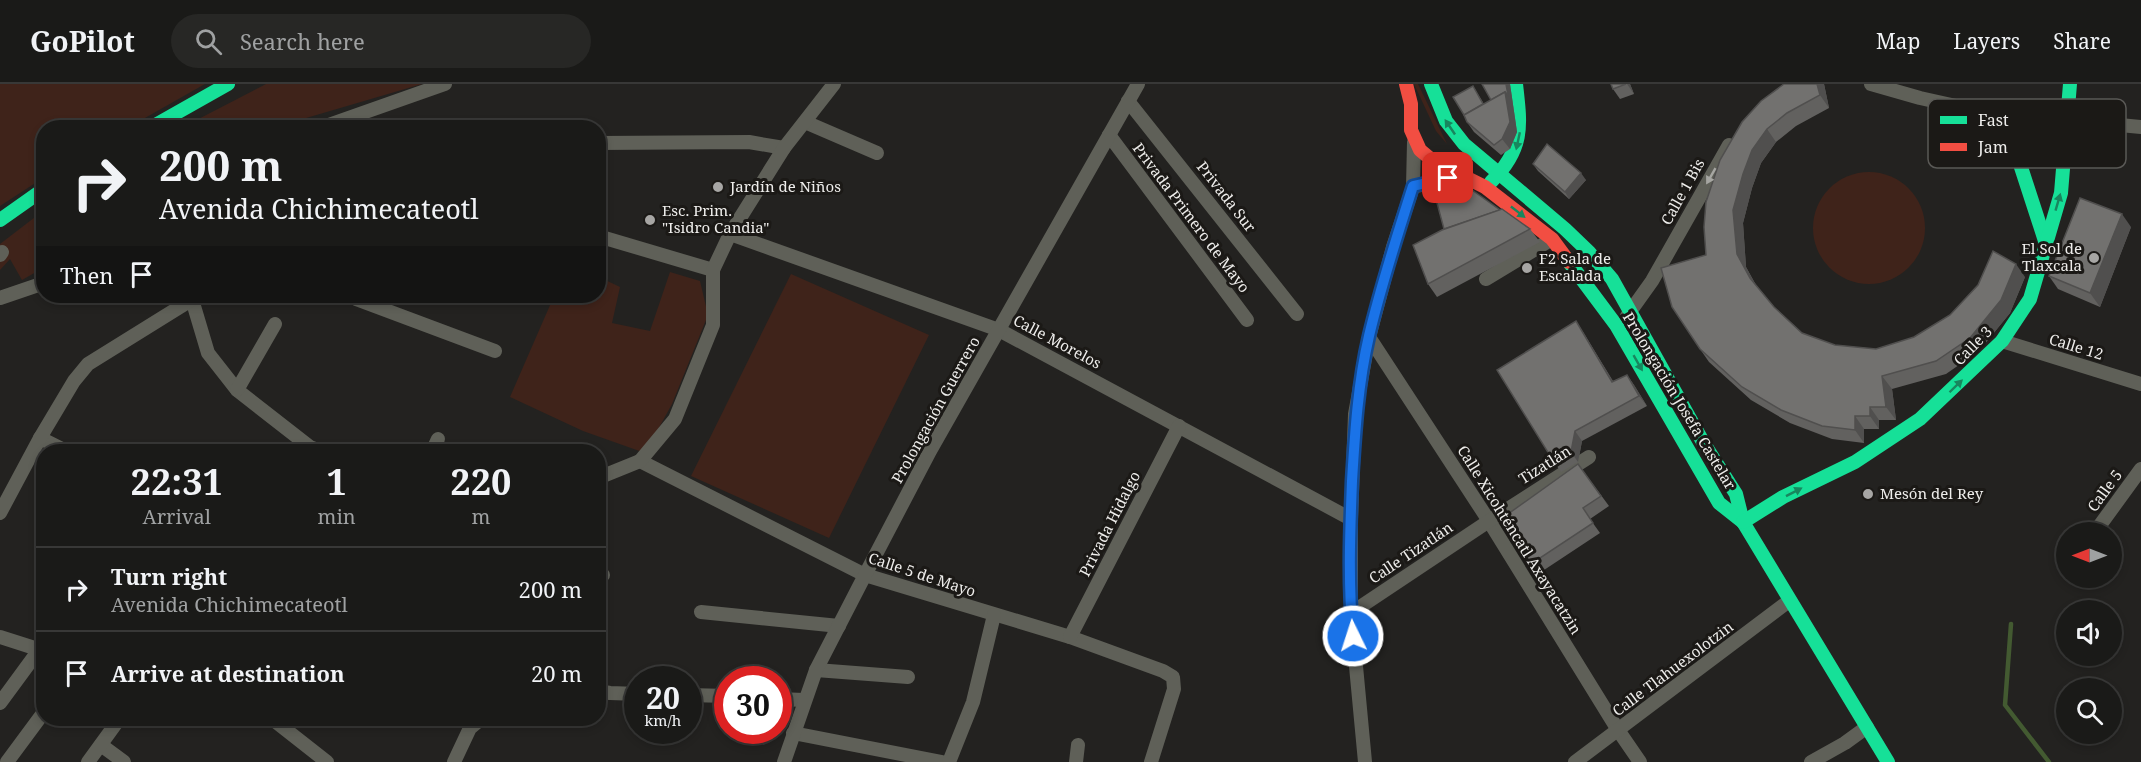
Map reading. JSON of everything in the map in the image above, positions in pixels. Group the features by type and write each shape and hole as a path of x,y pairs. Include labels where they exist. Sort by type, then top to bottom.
{"main road":[{"path":"164,120 228,84"},
{"path":"1406,84 1409,92 1414,140"},
{"name":"Prolongación Josefa Castelar","path":"1431,84 1439,108 1459,140 1565,229 1612,279 1703,442 1736,494 1743,522"},
{"path":"1485,187 1500,174 1515,152 1520,135 1516,84"},
{"name":"Calle 3","path":"2069,99 2070,84"},
{"path":"1411,119 1439,108"},
{"name":"Prolongación Josefa Castelar","path":"1414,140 1420,150 1433,161 1485,187 1552,238 1616,325 1719,502 1743,522"},
{"path":"2022,168 2046,244"},
{"name":"Calle 3","path":"1743,522 1783,497 1855,462 1920,419 2002,341 2030,299 2061,193 2063,168"},
{"path":"0,220 36,195"},
{"path":"1743,522 1888,762"}],"street":[{"path":"343,120 445,84"},
{"path":"606,475 640,461 675,419 713,325 714,270 730,234 784,148 834,84"},
{"name":"Prolongación Guerrero","path":"784,762 816,670 865,575 930,451 1138,84"},
{"path":"1871,84 1904,89 1940,99"},
{"name":"Privada Sur","path":"1128,101 1297,314"},
{"path":"805,122 877,153"},
{"path":"2126,126 2141,127"},
{"name":"Calle 1 Bis","path":"1616,325 1631,313 1652,281 1737,131"},
{"name":"Privada Primero de Mayo","path":"1109,135 1247,321"},
{"path":"1367,758 1351,614 1351,519 1356,414 1369,337 1393,247 1413,186 1414,140"},
{"path":"606,143 749,142 784,148"},
{"path":"1413,186 1448,178 1468,177"},
{"name":"Calle Morelos","path":"730,234 999,330 1351,519"},
{"path":"606,238 714,270"},
{"path":"1486,279 1552,238"},
{"path":"0,298 36,286"},
{"path":"37,444 74,381 88,364 183,303"},
{"path":"193,303 208,353 237,390 306,444"},
{"path":"367,303 495,351"},
{"path":"237,390 275,324"},
{"name":"Calle Xicohténcatl Axayacatzin","path":"1369,337 1489,521 1640,762"},
{"name":"Calle 12","path":"2002,341 2141,384"},
{"name":"Privada Hidalgo","path":"1070,637 1179,426"},
{"path":"40,438 52,444"},
{"path":"0,513 36,446"},
{"name":"Tizatlán","path":"1489,521 1589,457"},
{"name":"Calle 5 de Mayo","path":"640,461 865,575 1070,637 1163,671 1173,677 1174,689 1151,762"},
{"name":"Calle 5","path":"2102,522 2141,469"},
{"name":"Calle Tizatlán","path":"1351,614 1489,521"},
{"name":"Calle Tlahuexolotzin","path":"1575,762 1790,602"},
{"path":"701,612 839,626"},
{"path":"949,762 973,702 994,615"},
{"path":"0,637 36,646"},
{"path":"0,703 36,655"},
{"path":"816,670 908,678"},
{"path":"606,692 624,693"},
{"path":"792,700 804,700"},
{"path":"7,762 36,723"},
{"path":"88,762 114,726"},
{"path":"279,726 312,758 327,762"},
{"path":"454,762 472,726"},
{"path":"1811,762 1845,743 1867,727"},
{"path":"793,733 942,762"},
{"path":"101,745 124,762"},
{"path":"1076,762 1078,746"}],"shaded area":[{"path":"0,84 205,84 141,120 36,120 36,183 0,206"},
{"path":"266,84 422,84 299,120 197,120"},
{"path":"1414,84 1418,84 1447,144 1436,131"},
{"path":"1869,172 1890,176 1909,188 1921,207 1925,228 1921,249 1909,268 1890,280 1869,284 1848,280 1829,268 1817,249 1813,228 1817,207 1829,188 1848,176"},
{"path":"36,216 36,272 22,280 10,259 0,270 0,244"},
{"path":"670,272 700,281 708,315 672,404 645,453 583,431 510,397 551,303 606,303 606,280 620,287 612,323 650,331"},
{"path":"791,274 929,335 829,538 691,476"}],"building":[{"path":"1482,84 1506,84 1508,95 1505,92 1491,100"},
{"path":"1611,84 1626,84 1613,89"},
{"path":"1784,84 1817,84 1820,95 1787,113 1767,129 1752,150 1733,210 1737,254 1750,278 1774,307 1802,333 1835,345 1876,349 1914,337 1950,315 1978,285 1993,251 2016,264 2001,300 1970,338 1936,361 1882,376 1886,407 1870,407 1870,416 1855,416 1855,430 1822,426 1781,410 1742,387 1700,349 1672,307 1661,268 1706,255 1704,227 1706,202 1720,160 1742,122 1761,101"},
{"path":"1473,86 1483,104 1464,115 1453,97"},
{"path":"1505,92 1510,122 1502,139 1494,145 1467,122 1464,115"},
{"path":"1547,144 1581,173 1565,192 1533,164"},
{"path":"1451,175 1500,210 1444,229 1430,177"},
{"name":"El Sol de Tlaxcala","path":"2080,198 2122,214 2090,293 2049,276"},
{"path":"1502,209 1530,229 1428,284 1413,245 1442,230"},
{"path":"1576,321 1612,382 1627,375 1639,396 1575,431 1571,452 1554,462 1497,370"},
{"path":"1578,464 1601,496 1583,508 1593,523 1531,564 1501,519"}],"waterway":[{"path":"2011,624 2005,705 2049,762"}],"traffic: fast":[{"path":"164,120 228,84"},
{"path":"1431,84 1446,121 1464,144 1565,229 1612,279 1703,442 1736,494 1743,522 1888,762"},
{"path":"1491,182 1510,159 1518,137 1519,113 1516,84"},
{"path":"2069,99 2070,84"},
{"path":"2021,168 2046,244"},
{"path":"1743,522 1783,497 1855,462 1920,419 2002,341 2030,299 2061,193 2063,168"},
{"path":"0,220 36,195"},
{"path":"1569,262 1616,325 1719,503 1743,522"}],"traffic: jam":[{"path":"1406,84 1411,104 1411,130 1420,150 1433,161 1485,187 1552,239 1569,262"}],"place":[{"name":"Jardín de Niños","path":"718,187"},
{"name":"Esc. Prim. \"Isidro Candia\"","path":"650,220"},
{"name":"El Sol de Tlaxcala","path":"2094,258"},
{"name":"F2 Sala de Escalada","path":"1527,268"},
{"name":"Mesón del Rey","path":"1868,494"}],"route":[{"path":"1353,636 1351,519 1356,414 1369,337 1393,247 1413,186 1448,178"}]}
